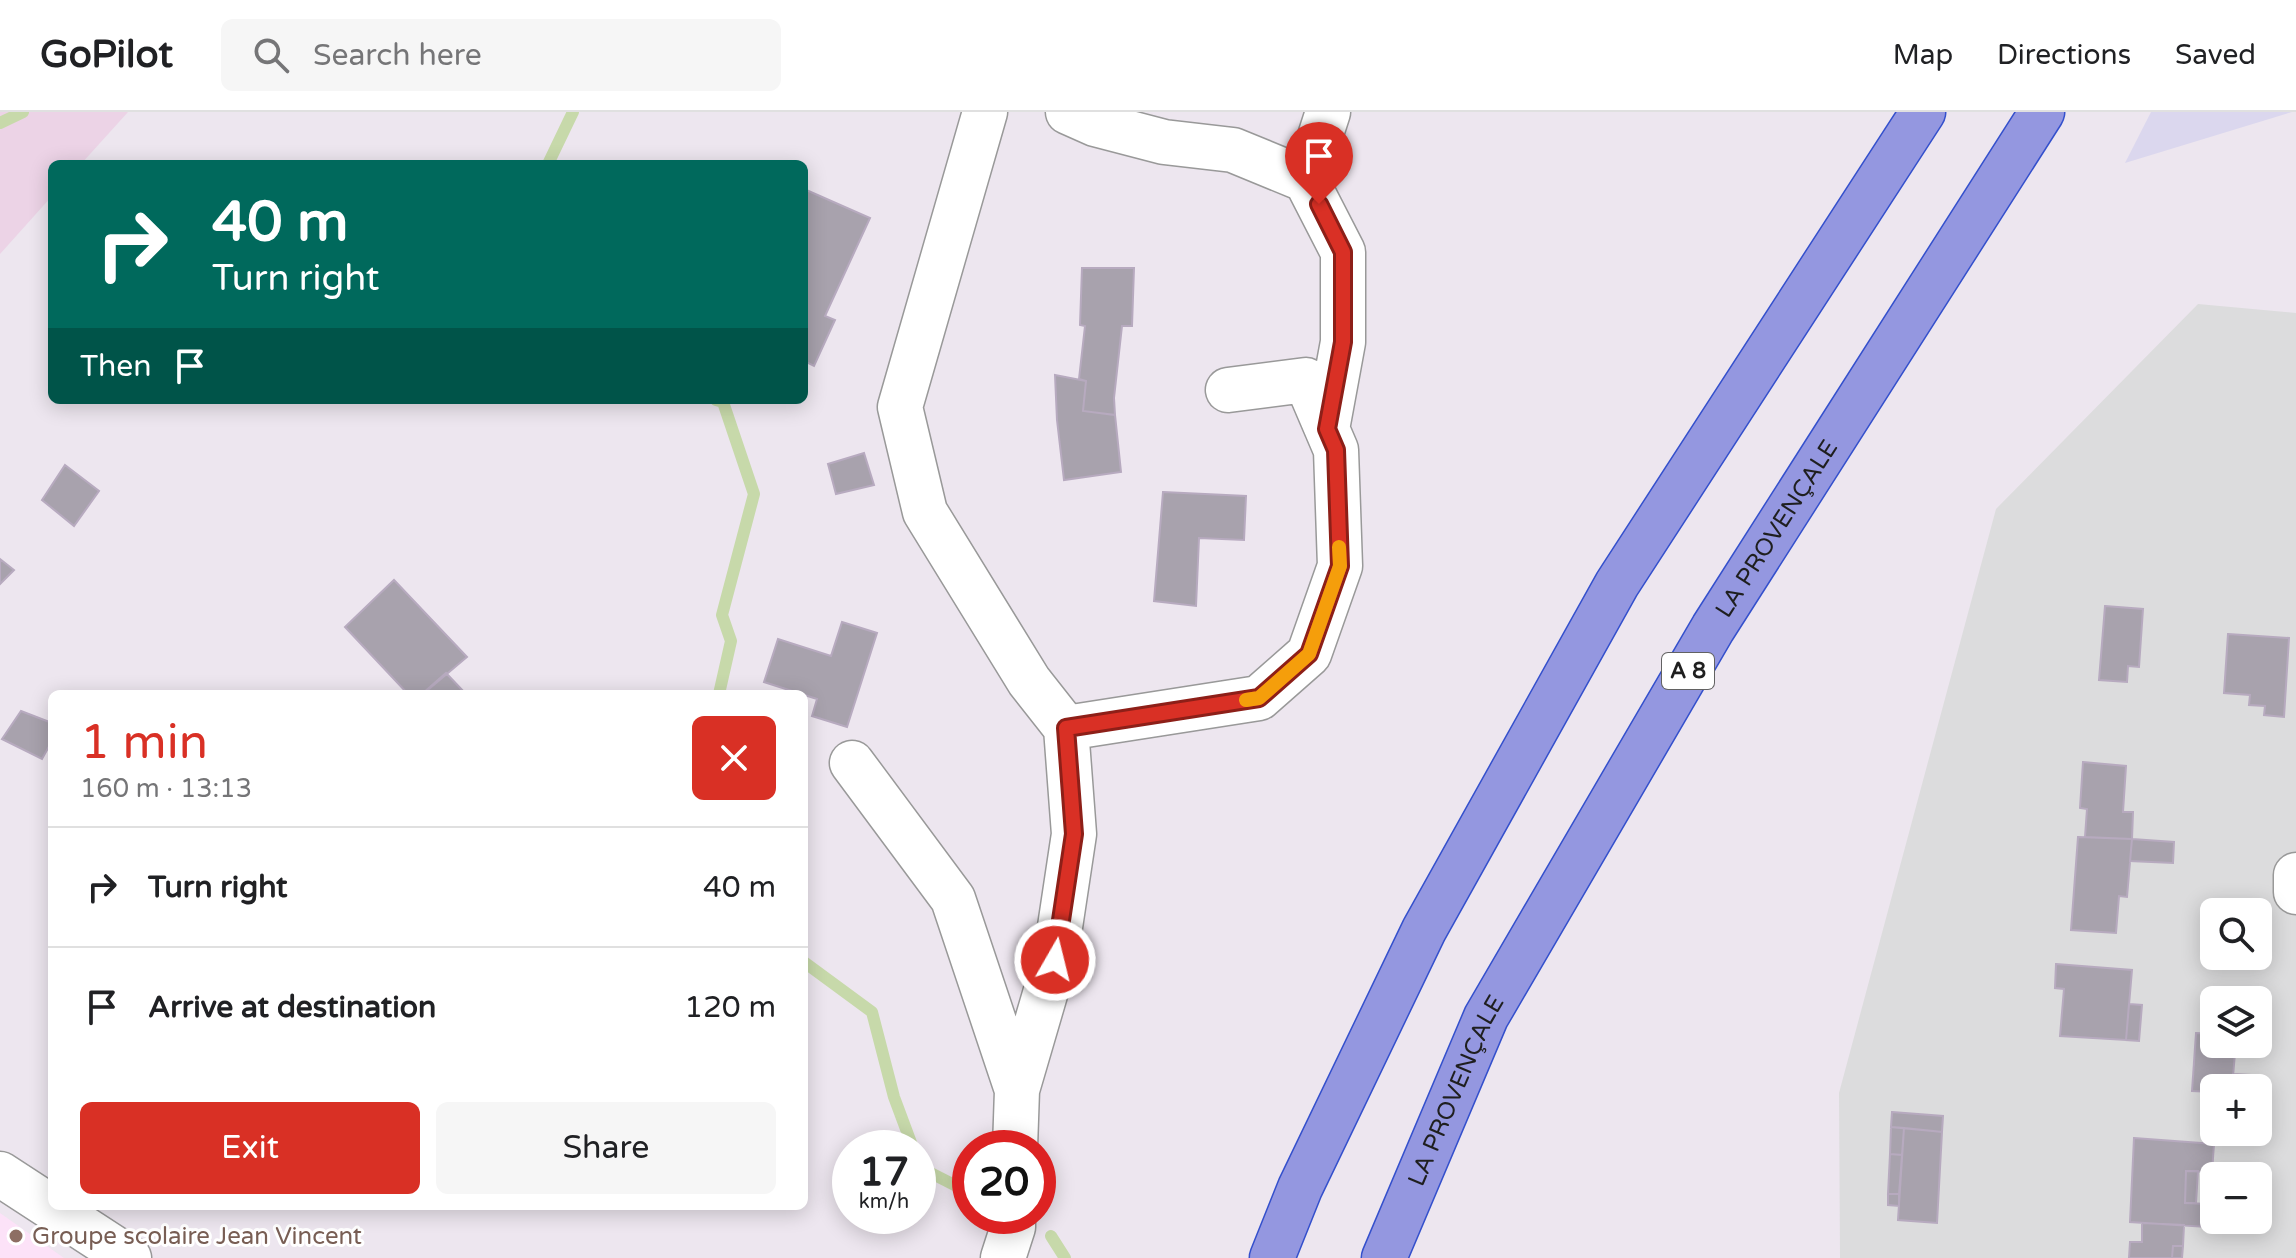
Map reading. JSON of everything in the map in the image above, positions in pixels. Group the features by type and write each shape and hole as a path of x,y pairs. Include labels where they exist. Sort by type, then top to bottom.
{"highway":[{"path":"1272,1258 1300,1188 1424,930 1617,584 1923,112"},
{"name":"LA PROVENÇALE","path":"1384,1258 1486,1017 1713,628 2042,112"}],"street":[{"path":"985,112 900,407 925,512 1029,681 1066,728 1074,834 1055,960 1017,1090 1016,1130"},
{"path":"1068,112 1095,124 1164,142 1233,150 1306,180 1343,252 1343,342 1327,429"},
{"path":"1306,180 1328,112"},
{"path":"1066,728 1259,698 1309,654 1340,566 1336,450 1306,380 1228,390"},
{"path":"852,763 953,899 1017,1090"},
{"path":"2296,875 2296,892"},
{"path":"0,1174 48,1205"},
{"path":"55,1210 129,1258"},
{"path":"1003,1258 1011,1234"}],"shaded area":[{"path":"0,112 128,112 85,160 48,160 48,200 0,254"},
{"path":"2151,112 2292,112 2125,163"},
{"path":"2198,304 2296,313 2296,1258 1840,1258 1839,1093 1996,509"},
{"name":"Groupe scolaire Jean Vincent","path":"0,1213 64,1258 0,1258"}],"building":[{"path":"808,191 870,218 825,316 835,320 814,366 808,363"},
{"path":"1082,268 1134,268 1132,326 1122,326 1115,415 1083,411 1086,381 1079,379 1085,326 1080,325"},
{"path":"1055,375 1086,381 1083,411 1115,415 1121,472 1064,480"},
{"path":"864,453 874,485 836,494 828,464"},
{"path":"65,465 99,491 74,526 42,500"},
{"path":"1163,492 1246,496 1244,540 1199,538 1196,606 1154,601"},
{"path":"0,559 14,570 0,584"},
{"path":"394,580 467,657 428,690 404,690 345,627"},
{"path":"2105,606 2143,609 2139,667 2128,666 2127,682 2099,680"},
{"path":"842,622 877,633 847,727 812,716 817,699 808,696 808,690 789,690 764,682 778,639 831,656"},
{"path":"2228,634 2289,638 2284,717 2264,715 2265,706 2249,705 2250,695 2224,693"},
{"path":"446,673 462,690 427,690"},
{"path":"21,711 48,721 48,748 42,759 2,739"},
{"path":"2083,762 2126,766 2123,812 2133,812 2132,839 2085,837 2087,809 2080,808"},
{"path":"2078,837 2132,839 2127,897 2119,896 2116,933 2071,930"},
{"path":"2132,839 2174,842 2173,863 2130,861"},
{"path":"2056,964 2132,970 2126,1040 2060,1036 2064,989 2055,988"},
{"path":"2129,1004 2142,1005 2139,1041 2126,1040"},
{"path":"2196,1033 2200,1033 2200,1058 2235,1058 2233,1074 2200,1074 2200,1091 2192,1091"},
{"path":"1892,1112 1943,1116 1942,1132 1891,1127"},
{"path":"1891,1127 1904,1128 1902,1155 1890,1154"},
{"path":"1904,1128 1942,1132 1937,1223 1898,1220"},
{"path":"2134,1138 2214,1146 2213,1162 2200,1162 2200,1172 2186,1171 2185,1203 2200,1204 2200,1227 2130,1222"},
{"path":"1890,1154 1902,1155 1899,1194 1888,1194"},
{"path":"2186,1171 2198,1171 2196,1203 2185,1203"},
{"path":"1888,1194 1899,1194 1899,1206 1888,1205"},
{"path":"2142,1223 2184,1225 2183,1246 2173,1246 2172,1258 2129,1258 2130,1242 2142,1242"},
{"path":"2173,1246 2183,1246 2182,1258 2172,1258"}],"waterway":[{"path":"0,123 23,112"},
{"path":"550,160 573,112"},
{"path":"720,690 731,641 722,615 754,494 724,404"},
{"path":"808,965 872,1012 894,1097 906,1130"},
{"path":"936,1176 952,1184"},
{"path":"1051,1236 1065,1258"}],"slow traffic":[{"path":"1246,700 1259,698 1309,654 1340,566 1339,547"}],"place":[{"name":"Groupe scolaire Jean Vincent","path":"16,1236"}],"route":[{"path":"1055,960 1074,834 1066,728 1259,698 1309,654 1320,625 1340,566 1336,450 1327,429 1343,342 1343,252 1319,204"}]}
